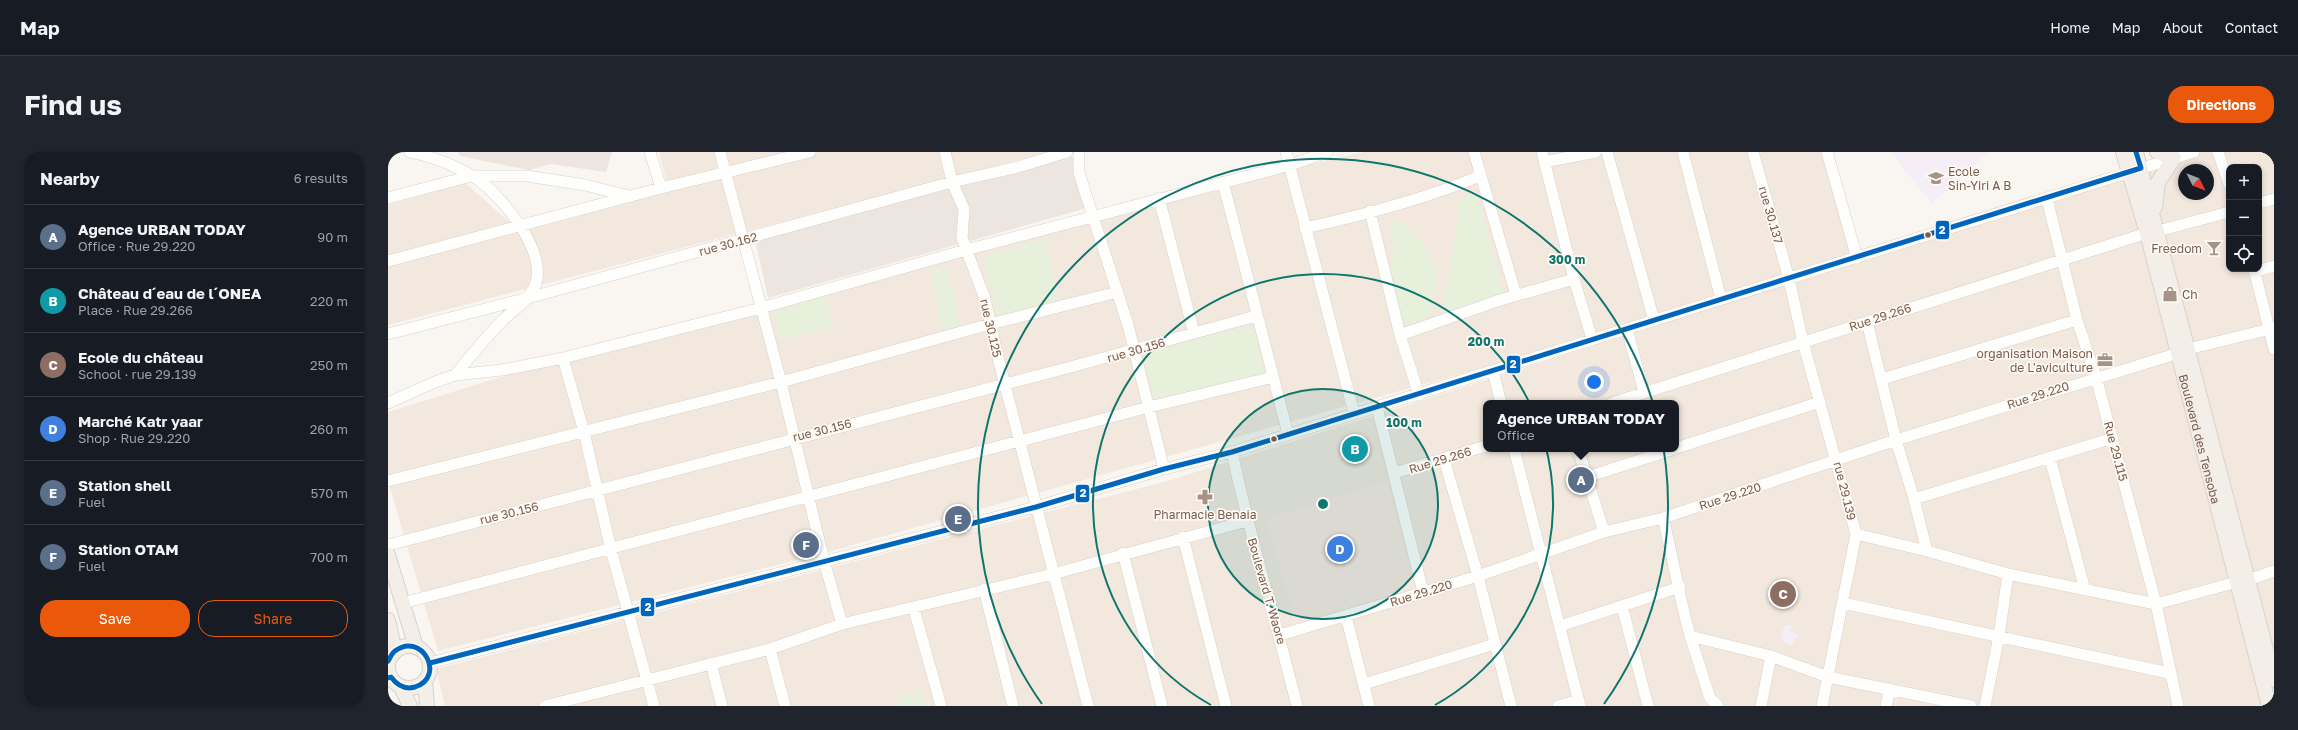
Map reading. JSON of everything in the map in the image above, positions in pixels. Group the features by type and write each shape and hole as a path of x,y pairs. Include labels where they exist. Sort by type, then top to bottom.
{"main road":[{"path":"2123,152 2134,170"},
{"path":"2134,170 2136,152"},
{"path":"2154,215 2158,182 2174,158 2157,152"},
{"name":"Boulevard des Tensoba","path":"2134,170 2154,215 2152,232"},
{"name":"Boulevard des Tensoba","path":"2134,170 2152,232 2242,581 2270,706"},
{"path":"388,555 416,647"},
{"name":"Boulevard des Tensoba","path":"2242,581 2274,680"},
{"path":"388,620 391,658 389,672 393,681 410,706"},
{"path":"391,658 403,647 416,647 426,654 430,663 430,670 425,681 427,706"},
{"path":"393,681 414,688 425,681"}],"street":[{"path":"410,152 454,167 471,176 494,195 520,227 532,247 536,266 537,279 528,298 503,320 454,375"},
{"path":"650,152 661,188"},
{"path":"720,152 781,382 824,561 842,624"},
{"path":"388,261 520,227 630,196 726,174 810,152"},
{"name":"rue 30.125","path":"945,152 952,182 964,209 962,238 982,289 1053,574 1088,706"},
{"name":"rue 30.162","path":"388,334 528,298 952,182 1018,167 1067,152"},
{"path":"1079,152 1079,173 1118,292 1149,407 1164,470"},
{"path":"1286,152 1354,414"},
{"path":"388,403 454,375 502,370 563,358 761,308 966,250 1290,164 1326,152"},
{"path":"1474,152 1516,295"},
{"path":"1592,339 1574,278 1543,157 1596,152"},
{"path":"1607,152 1654,320"},
{"path":"1683,152 1721,299"},
{"name":"rue 30.137","path":"1753,152 1789,279"},
{"path":"1827,152 1857,258"},
{"path":"430,663 1036,507 1232,452 1419,395 1592,339 2047,199 2194,152"},
{"path":"2218,152 2226,175"},
{"path":"388,198 471,176 527,176 597,188 630,196"},
{"path":"1305,228 1460,185 1480,176"},
{"path":"1223,182 1256,316 1288,434"},
{"path":"1159,198 1194,333"},
{"name":"Rue 29.115","path":"2047,199 2064,258 2077,320 2096,377 2113,438 2156,604 2169,672 2178,706"},
{"path":"2262,202 2274,199"},
{"path":"1370,211 1400,334 1419,395"},
{"name":"Rue 29.266","path":"1621,400 2064,258 2152,232 2226,213"},
{"path":"2262,268 2274,266"},
{"path":"2255,272 2272,329 2274,349"},
{"path":"1400,334 1516,295 1574,278"},
{"name":"rue 29.139","path":"1789,279 1803,342 1837,460 1856,534 1822,706"},
{"path":"388,481 781,382 990,324 1118,292"},
{"name":"rue 30.156","path":"388,545 1134,350 1256,316"},
{"path":"1882,379 2077,320"},
{"path":"1866,322 1882,379 1896,440 1914,499 1927,551"},
{"path":"1626,329 1644,392"},
{"name":"Rue 29.220","path":"1280,635 1478,576 1604,532 1664,518 1896,440 2096,377 2183,351 2272,329"},
{"path":"563,358 584,432 611,550 654,706"},
{"path":"1492,371 1500,400"},
{"path":"403,603 611,550 809,496 1149,407 1273,377"},
{"path":"1679,448 1820,402"},
{"path":"1376,407 1423,592"},
{"path":"1914,499 2113,438"},
{"name":"Rue 29.266","path":"1394,473 1483,447"},
{"name":"Boulevard T. Waore","path":"1232,452 1247,521 1280,635 1297,706"},
{"path":"1515,452 1540,554 1580,703 1558,706"},
{"path":"1579,452 1604,532"},
{"path":"1587,477 1666,452"},
{"path":"2050,458 2085,590"},
{"path":"1444,459 1478,576 1511,706"},
{"path":"1664,518 1680,587 1681,602 1690,636 1710,698 1718,706"},
{"path":"545,706 580,702 648,680 770,648 842,624 914,609 984,589 1053,574 1123,553 1247,521"},
{"path":"1856,534 1927,551 2008,574 2156,604 2274,571"},
{"path":"1183,537 1226,706"},
{"path":"1123,553 1162,706"},
{"path":"1985,706 1999,636 2008,574"},
{"path":"1560,626 1680,587"},
{"path":"984,589 1013,706"},
{"path":"1843,603 2169,672"},
{"path":"1622,606 1648,706"},
{"path":"914,609 941,706"},
{"path":"1346,616 1369,706"},
{"path":"1690,636 1770,656 1828,677 1971,706"},
{"path":"1364,684 1495,644"},
{"path":"770,648 785,706"},
{"path":"1761,706 1770,656"},
{"path":"711,663 722,706"},
{"path":"1886,706 1890,689"}],"shaded area":[{"path":"458,152 612,152 606,172 551,164 529,170 460,156"},
{"path":"659,152 1049,152 388,325 388,205 465,183 521,232 669,191"},
{"path":"1363,152 1823,152 1851,253 1492,365 824,553 438,651 388,481 388,412 563,358 1278,172"},
{"name":"Ecole Sin-Yiri A B","path":"1891,152 1989,152 1932,204"},
{"path":"2155,152 2274,152 2274,706 445,706 436,669 1164,482 2159,167"},
{"path":"1072,156 1087,208 768,298 755,239"},
{"path":"1387,481 1414,579 1412,588 1296,625 1266,519"},
{"path":"1798,587 1799,598 1768,601 1767,590"},
{"path":"1786,624 1792,626 1790,631 1798,635 1792,646 1782,641 1783,638 1780,636"}],"green space":[{"path":"1476,190 1503,293 1442,316 1461,199"},
{"path":"1395,220 1416,232 1438,269 1434,288 1433,314 1414,324 1411,321 1403,323 1391,270 1394,245 1391,239 1391,232"},
{"path":"1047,239 1058,300 998,316 983,257"},
{"path":"946,266 961,326 943,329 936,300 948,296 937,298 929,270"},
{"path":"826,295 834,326 781,340 773,312"},
{"path":"1252,325 1266,377 1155,402 1143,354"},
{"path":"921,690 925,706 900,706 898,696"}],"transit line":[{"name":"2","path":"430,663 1036,507 1164,469 1232,452 2141,168 2136,152"},
{"name":"2","path":"388,661 395,651 405,646 414,647 427,657 430,666 429,674 424,681 415,687 408,688 399,684 391,677 388,678"}],"place":[{"name":"Ecole Sin-Yiri A B","path":"1936,178"},
{"name":"Freedom","path":"2214,248"},
{"name":"Ch","path":"2170,294"},
{"name":"organisation Maison de L'aviculture","path":"2105,360"},
{"name":"Château d´eau de l´ONEA","path":"1355,449"},
{"name":"Agence URBAN TODAY","path":"1581,480"},
{"name":"Pharmacie Benaia","path":"1205,497"},
{"name":"Station shell","path":"958,519"},
{"name":"Station OTAM","path":"806,545"},
{"name":"Marché Katr yaar","path":"1340,549"},
{"name":"Ecole du château","path":"1783,594"}]}
